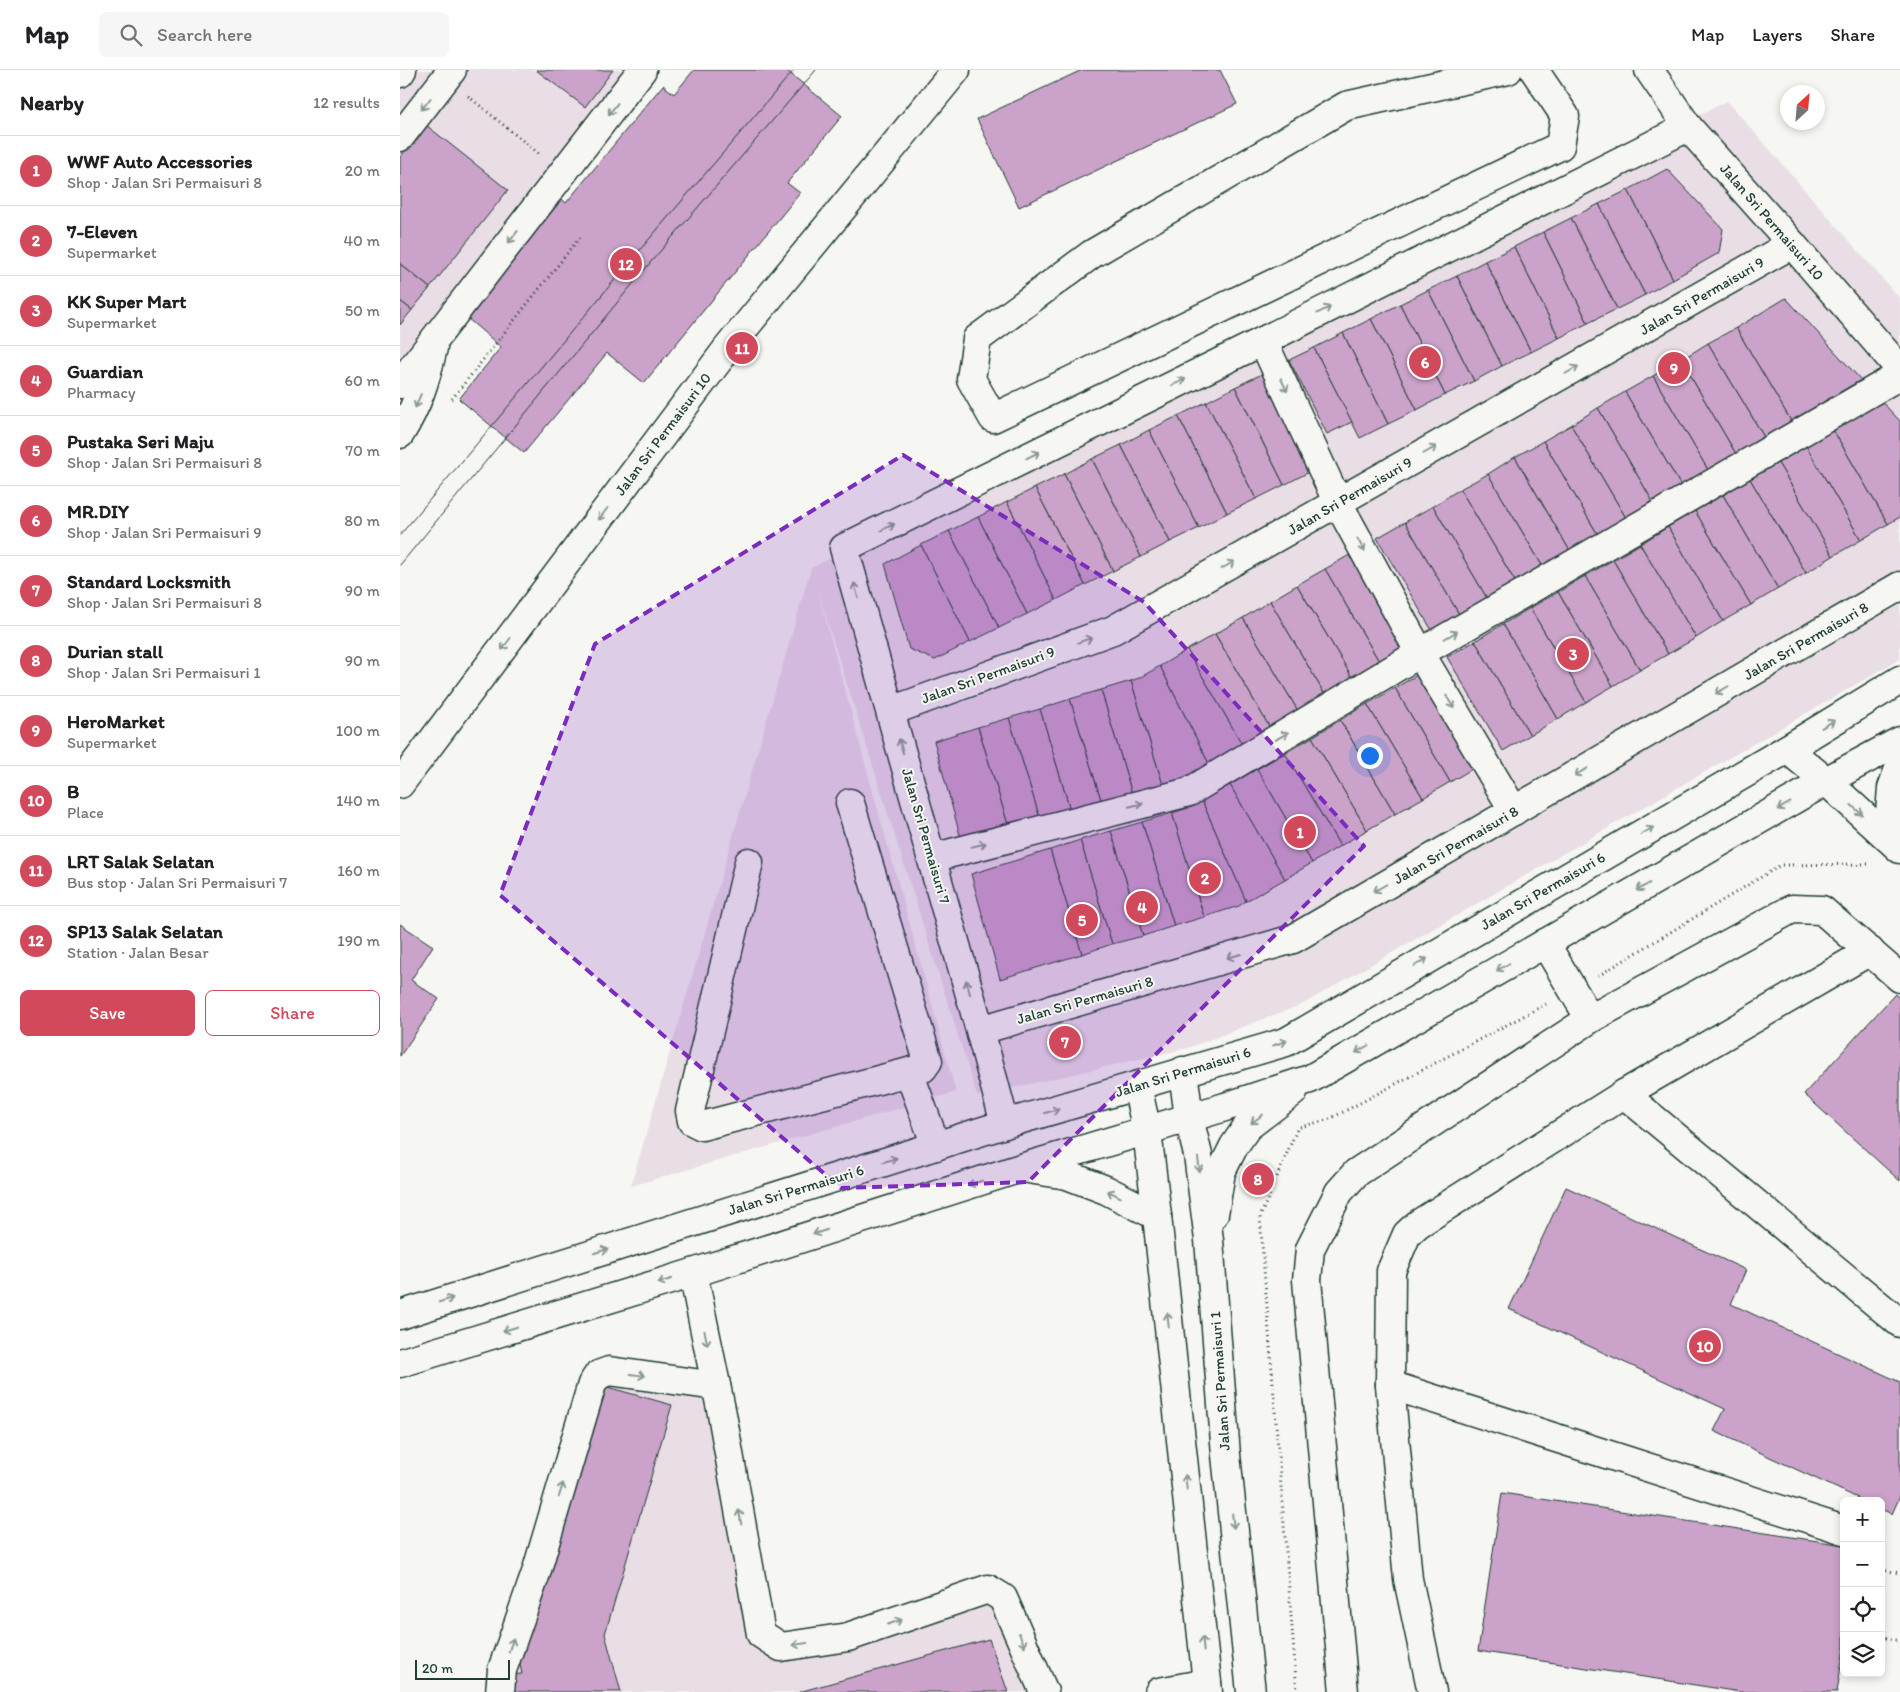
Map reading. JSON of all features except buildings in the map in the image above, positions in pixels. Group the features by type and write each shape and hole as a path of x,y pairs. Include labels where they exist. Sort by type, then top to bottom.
{"street":[{"path":"400,137 452,70"},
{"path":"400,384 642,70"},
{"name":"Jalan Sri Permaisuri 10","path":"400,784 727,349 956,70"},
{"path":"1508,70 1346,106 1092,254 976,339 971,379 993,418 1560,146 1565,116 1534,70"},
{"name":"Jalan Sri Permaisuri 10","path":"1649,70 1688,127 1900,369"},
{"path":"1514,811 1420,653 1338,503 1263,341 1688,127"},
{"name":"Jalan Sri Permaisuri 9","path":"891,710 1114,630 1792,244"},
{"path":"400,434 414,412 423,390 436,337"},
{"name":"Jalan Sri Permaisuri 7","path":"1005,1124 891,710 844,548 1263,341"},
{"path":"932,858 1189,792 1420,653 1900,375"},
{"name":"Jalan Sri Permaisuri 8","path":"981,1034 991,1027 1293,939 1900,586"},
{"name":"Jalan Sri Permaisuri 6","path":"400,1315 1005,1124 1286,1042 1787,749 1900,680"},
{"path":"1209,1240 1221,1172 1234,1146 1247,1126 1310,1079 1900,740"},
{"path":"1787,749 1826,781 1894,843"},
{"path":"1894,843 1892,788 1900,766"},
{"path":"749,862 690,1111 692,1121 702,1126 924,1068 928,1061 850,803"},
{"path":"1344,1692 1307,1280 1310,1249 1339,1192 1356,1173 1590,1019 1792,909 1822,910 1900,978"},
{"path":"1545,943 1590,1019"},
{"path":"1432,1692 1408,1579 1390,1385 1391,1271 1407,1234 1418,1224 1624,1094 1870,951"},
{"name":"Jalan Sri Permaisuri 1","path":"1183,1071 1189,1118 1198,1155 1209,1240 1226,1455 1251,1692"},
{"path":"909,1072 936,1146"},
{"path":"400,1363 1310,1079"},
{"path":"1137,1086 1147,1131 1208,1687 1159,1692"},
{"path":"1624,1094 1900,1323"},
{"path":"1021,1168 1067,1175 1106,1190 1157,1216"},
{"path":"693,1273 722,1414 761,1634 781,1647 848,1637 988,1590 1003,1598 1044,1692"},
{"path":"500,1692 502,1670 536,1573 592,1384 598,1374 609,1371 716,1386"},
{"path":"1390,1385 1840,1529"}],"path":[{"path":"468,96 563,173"},
{"path":"448,403 581,236"},
{"path":"1297,1692 1260,1217 1298,1127"},
{"path":"1885,1570 1900,1572"},
{"path":"1885,1638 1900,1641"}],"highlighted area":[{"path":"903,455 1144,602 1364,846 1028,1182 841,1188 500,895 595,644"}],"shaded area":[{"path":"400,70 625,70 400,372"},
{"path":"1727,101 1900,299 1900,659 1303,1004 1188,1048 977,1096 817,589 956,1092 631,1186 811,568"},
{"path":"609,1378 711,1393 778,1653 988,1598 1036,1692 508,1692"}],"tram line":[{"path":"400,535 794,70"},
{"path":"400,565 650,263 816,70"}],"place":[{"name":"SP13 Salak Selatan","path":"626,264"},
{"name":"LRT Salak Selatan","path":"742,348"},
{"name":"MR.DIY","path":"1425,362"},
{"name":"HeroMarket","path":"1674,368"},
{"name":"KK Super Mart","path":"1573,654"},
{"name":"WWF Auto Accessories","path":"1300,832"},
{"name":"7-Eleven","path":"1205,878"},
{"name":"Guardian","path":"1142,907"},
{"name":"Pustaka Seri Maju","path":"1082,920"},
{"name":"Standard Locksmith","path":"1065,1042"},
{"name":"Durian stall","path":"1258,1179"},
{"name":"B","path":"1705,1346"}]}
